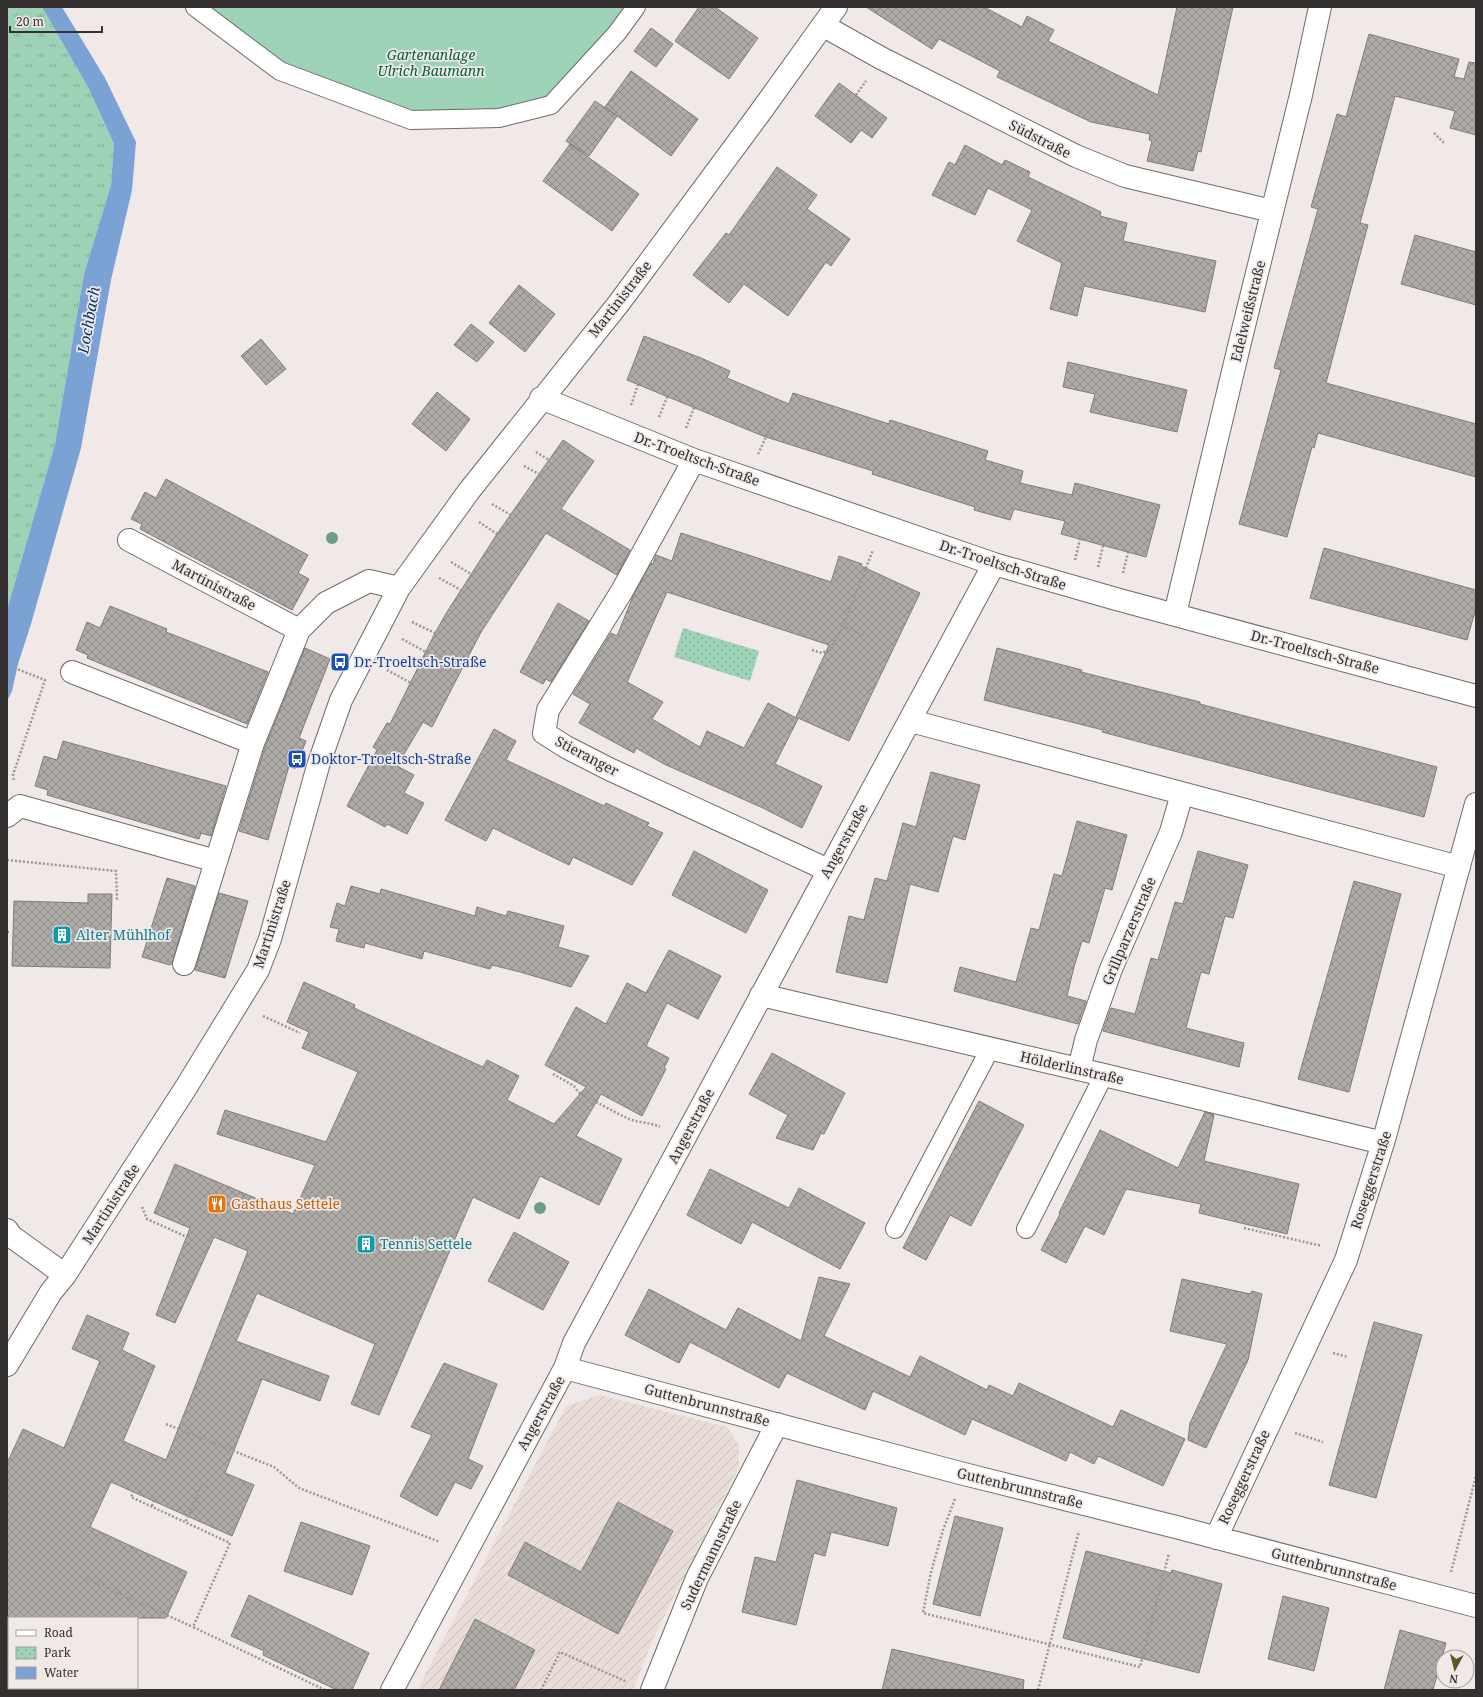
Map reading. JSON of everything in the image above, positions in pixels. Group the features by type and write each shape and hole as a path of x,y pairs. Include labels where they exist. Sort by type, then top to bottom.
{"street":[{"name":"Martinistraße","path":"7,1365 51,1292 65,1275 181,1095 258,970 270,939 318,766 341,700 399,588 461,502 541,398 619,303 824,26 836,7"},
{"name":"Edelweißstraße","path":"1175,614 1301,95 1320,7"},
{"name":"Südstraße","path":"824,26 881,58 1076,156 1125,176 1272,211"},
{"name":"Dr.-Troeltsch-Straße","path":"541,398 694,460 994,564 1116,599 1476,696"},
{"name":"Stieranger","path":"694,460 622,591 548,710 544,733 566,747 609,769 828,870"},
{"name":"Martinistraße","path":"129,540 299,630"},
{"name":"Angerstraße","path":"392,1690 565,1368 574,1343 828,870 911,721 994,564"},
{"path":"184,964 253,743 299,630 326,603 369,581 399,588"},
{"path":"72,672 253,743"},
{"path":"911,721 1459,867"},
{"name":"Grillparzerstraße","path":"1079,1070 1086,1040 1111,969 1171,832 1182,794"},
{"name":"Roseggerstraße","path":"1216,1538 1346,1260 1384,1143 1476,804"},
{"path":"13,811 216,861"},
{"name":"Hölderlinstraße","path":"761,995 1104,1075 1384,1143"},
{"path":"7,1230 10,1236 65,1275"},
{"name":"Guttenbrunnstraße","path":"565,1368 960,1473 1176,1527 1476,1606"},
{"name":"Sudermannstraße","path":"652,1690 697,1578 777,1424"}],"lane":[{"path":"195,7 280,71 411,120 500,118 551,105 618,33 636,7"},
{"path":"895,1229 990,1049"},
{"path":"1026,1229 1104,1075"}],"path":[{"path":"1434,133 1444,144"},
{"path":"747,478 775,418"},
{"path":"812,650 822,653 830,649 843,626 883,525"},
{"path":"843,626 865,636"},
{"path":"7,665 45,680 13,775 13,811"},
{"path":"7,860 116,871 117,901"},
{"path":"238,1004 300,1033"},
{"path":"553,1074 574,1086 578,1092 630,1119 644,1124 653,1124 683,1140"},
{"path":"150,1221 187,1237"},
{"path":"1244,1228 1348,1251"},
{"path":"166,1424 274,1467 299,1488 467,1551"},
{"path":"960,1473 955,1501 943,1530 931,1572 923,1613 1140,1667 1176,1527"},
{"path":"1444,1598 1476,1476"},
{"path":"186,1521 202,1484 208,1486"},
{"path":"134,1491 131,1497 186,1521 230,1543 193,1627"},
{"path":"152,1506 154,1500"},
{"path":"196,1500 201,1503"},
{"path":"1038,1690 1086,1505"},
{"path":"87,1579 193,1627 325,1690"},
{"path":"541,1690 560,1652 630,1684"}],"shaded area":[{"path":"599,1395 727,1427 739,1445 739,1467 653,1639 633,1690 417,1690 566,1406"}],"green space":[{"path":"7,7 42,7 89,89 114,144 111,185 84,274 55,444 7,610"},
{"name":"Gartenanlage Ulrich Baumann","path":"195,7 636,7 551,105 411,120 280,71"},
{"path":"683,628 759,651 750,681 674,657"}],"water":[{"name":"Lochbach","path":"42,7 62,7 105,78 136,142 132,190 111,280 81,448 31,624 18,664 12,691 7,701 7,610 55,444 84,274 111,185 114,144 89,89"}],"building":[{"path":"699,7 715,7 758,38 729,79 675,41"},
{"path":"866,7 984,7 1022,27 1027,16 1054,30 1048,41 1158,95 1177,7 1233,7 1201,152 1198,151 1193,171 1147,161 1152,141 1149,140 1150,134 1091,122 997,77 1000,71 939,39 932,49"},
{"path":"651,28 673,44 656,67 634,51"},
{"path":"1369,34 1459,59 1454,77 1464,79 1469,62 1476,63 1476,135 1450,128 1455,111 1395,96 1360,223 1368,225 1326,383 1476,424 1476,477 1318,433 1314,448 1312,447 1287,537 1239,524 1281,370 1274,368 1318,209 1311,207 1337,114 1346,117"},
{"path":"631,71 698,119 671,156 605,107"},
{"path":"839,83 887,118 872,138 861,130 851,143 815,116"},
{"path":"595,101 617,116 589,156 566,141"},
{"path":"570,144 639,194 612,231 543,181"},
{"path":"965,145 1002,165 1005,160 1030,172 1028,177 1101,212 1100,216 1127,223 1123,241 1216,261 1205,312 1084,286 1077,316 1050,309 1062,263 1017,241 1032,210 988,188 975,215 932,195 949,162 955,165"},
{"path":"777,167 817,195 807,209 850,239 831,266 826,262 788,316 744,284 729,303 693,275 726,233 729,235"},
{"path":"1415,235 1476,252 1476,305 1401,284"},
{"path":"519,285 555,314 525,352 489,323"},
{"path":"471,324 494,342 477,362 454,345"},
{"path":"644,336 730,371 727,378 789,404 793,393 889,424 890,420 988,451 985,460 1023,471 1020,483 1072,495 1075,483 1160,505 1146,557 1061,534 1065,521 1014,509 1010,520 974,510 975,507 872,474 873,471 763,436 627,380"},
{"path":"261,339 286,369 266,385 241,356"},
{"path":"1068,362 1187,390 1177,432 1090,412 1095,394 1063,387"},
{"path":"437,392 470,419 446,451 412,424"},
{"path":"563,440 594,461 561,509 630,550 617,575 546,533 481,632 432,727 423,722 397,766 414,775 404,793 424,803 407,834 387,824 385,827 347,806 377,750 373,747 387,723 390,724 447,612 497,534"},
{"path":"166,479 308,555 298,573 309,579 292,610 140,529 142,524 131,519 145,492 156,498"},
{"path":"681,533 831,582 839,556 862,564 861,566 920,593 849,741 796,717 829,645 667,592 627,682 663,702 652,719 700,747 707,731 744,748 768,703 798,719 775,764 822,786 802,828 763,808 664,764 636,748 634,753 579,723 590,704 573,694 611,633 617,636 634,594 651,563 653,564 656,555 672,561"},
{"path":"1324,548 1476,590 1476,608 1467,640 1310,598"},
{"path":"558,603 589,621 551,682 546,679 543,684 520,672"},
{"path":"110,606 167,629 166,632 268,672 247,724 87,658 88,655 76,650 87,622 100,628"},
{"path":"305,648 330,659 299,738 306,741 295,769 289,766 268,840 239,831 265,747"},
{"path":"997,648 1082,670 1081,672 1200,702 1200,704 1437,767 1424,817 1102,732 1103,730 984,700"},
{"path":"494,729 516,741 506,760 604,806 606,803 649,823 647,826 663,833 632,885 573,857 569,865 493,828 486,841 445,820"},
{"path":"63,741 226,786 211,836 201,833 199,839 47,795 48,790 35,786 44,756 57,760"},
{"path":"931,772 980,785 965,840 953,836 938,892 910,884 887,983 836,972 849,916 864,920 875,878 887,881 903,823 916,827"},
{"path":"1077,821 1127,835 1112,890 1105,888 1089,943 1082,941 1074,967 1067,996 1086,1001 1078,1024 954,991 960,967 1016,982 1031,928 1039,930 1054,874 1062,876"},
{"path":"694,851 768,890 746,933 672,895"},
{"path":"1198,851 1248,865 1233,918 1225,916 1209,974 1201,972 1186,1028 1244,1043 1239,1067 1103,1031 1111,1008 1135,1014 1151,958 1158,960 1175,902 1183,904"},
{"path":"167,878 195,886 172,963 170,965 142,957"},
{"path":"1354,881 1401,894 1349,1092 1298,1079"},
{"path":"351,886 380,894 381,889 475,916 477,907 506,916 508,911 564,926 558,947 589,956 571,987 492,965 490,969 424,951 422,959 365,943 364,948 336,941 339,929 330,927 337,903 345,906"},
{"path":"219,893 248,901 225,978 195,970"},
{"name":"Alter Mühlhof","path":"88,894 112,894 110,968 12,966 14,901 88,903"},
{"path":"669,950 721,976 698,1019 667,1003 646,1046 669,1058 664,1068 666,1069 642,1116 601,1094 576,1136 622,1159 599,1205 540,1176 519,1219 473,1197 379,1415 351,1404 375,1344 257,1293 236,1341 329,1376 320,1401 262,1379 225,1473 254,1485 232,1536 111,1482 90,1527 187,1572 166,1618 7,1618 7,1463 23,1429 64,1448 100,1361 72,1349 87,1315 129,1333 122,1350 155,1366 123,1441 166,1460 248,1251 214,1237 175,1323 156,1315 190,1228 154,1213 175,1164 293,1214 315,1165 217,1134 225,1110 326,1142 358,1072 302,1048 309,1032 287,1022 304,982 355,1005 354,1008 483,1067 487,1060 519,1076 507,1100 554,1124 586,1087 545,1065 576,1007 606,1024 627,983 646,993"},
{"path":"772,1053 845,1093 824,1134 821,1133 813,1150 776,1138 788,1115 749,1094"},
{"path":"979,1101 1024,1125 971,1226 950,1215 926,1260 903,1248"},
{"path":"1205,1112 1214,1115 1204,1161 1299,1184 1287,1234 1199,1213 1201,1204 1126,1189 1104,1235 1085,1226 1066,1263 1041,1250 1100,1130 1178,1168"},
{"path":"710,1169 789,1208 799,1188 865,1223 840,1269 752,1222 741,1244 687,1215"},
{"path":"514,1232 569,1262 543,1310 488,1281"},
{"path":"819,1277 850,1284 824,1336 910,1377 920,1356 987,1390 989,1385 1013,1396 1019,1383 1113,1427 1121,1410 1185,1439 1163,1486 1098,1456 1094,1464 1070,1452 1066,1461 972,1419 965,1435 873,1391 865,1410 787,1373 779,1388 690,1342 679,1363 625,1335 649,1289 726,1330 738,1308 801,1341"},
{"path":"1182,1279 1250,1294 1252,1291 1262,1294 1248,1360 1206,1448 1188,1440 1190,1423 1227,1344 1170,1331"},
{"path":"1374,1322 1422,1335 1376,1498 1329,1485"},
{"path":"444,1363 497,1384 468,1459 483,1466 471,1489 455,1482 437,1516 400,1496 432,1435 411,1427"},
{"path":"797,1480 897,1508 888,1546 831,1532 825,1556 814,1553 796,1625 742,1612 755,1557 776,1562"},
{"path":"618,1502 673,1531 618,1634 508,1575 525,1542 581,1572"},
{"path":"955,1516 1003,1528 980,1616 933,1604"},
{"path":"301,1522 370,1546 352,1595 284,1571"},
{"path":"1086,1551 1171,1573 1172,1570 1222,1584 1199,1673 1063,1638"},
{"path":"249,1595 369,1653 352,1690 337,1690 263,1655 264,1651 231,1636"},
{"path":"1283,1596 1329,1608 1314,1671 1268,1659"},
{"path":"475,1619 535,1650 514,1690 439,1690"},
{"path":"1400,1630 1446,1643 1444,1649 1435,1649 1435,1683 1433,1690 1384,1690"},
{"path":"892,1649 1024,1680 1023,1690 882,1690"}],"place":[{"name":"Dr.-Troeltsch-Straße","path":"340,662"},
{"name":"Doktor-Troeltsch-Straße","path":"297,759"},
{"name":"Alter Mühlhof","path":"62,935"},
{"name":"Gasthaus Settele","path":"217,1204"},
{"name":"Tennis Settele","path":"366,1244"}]}
